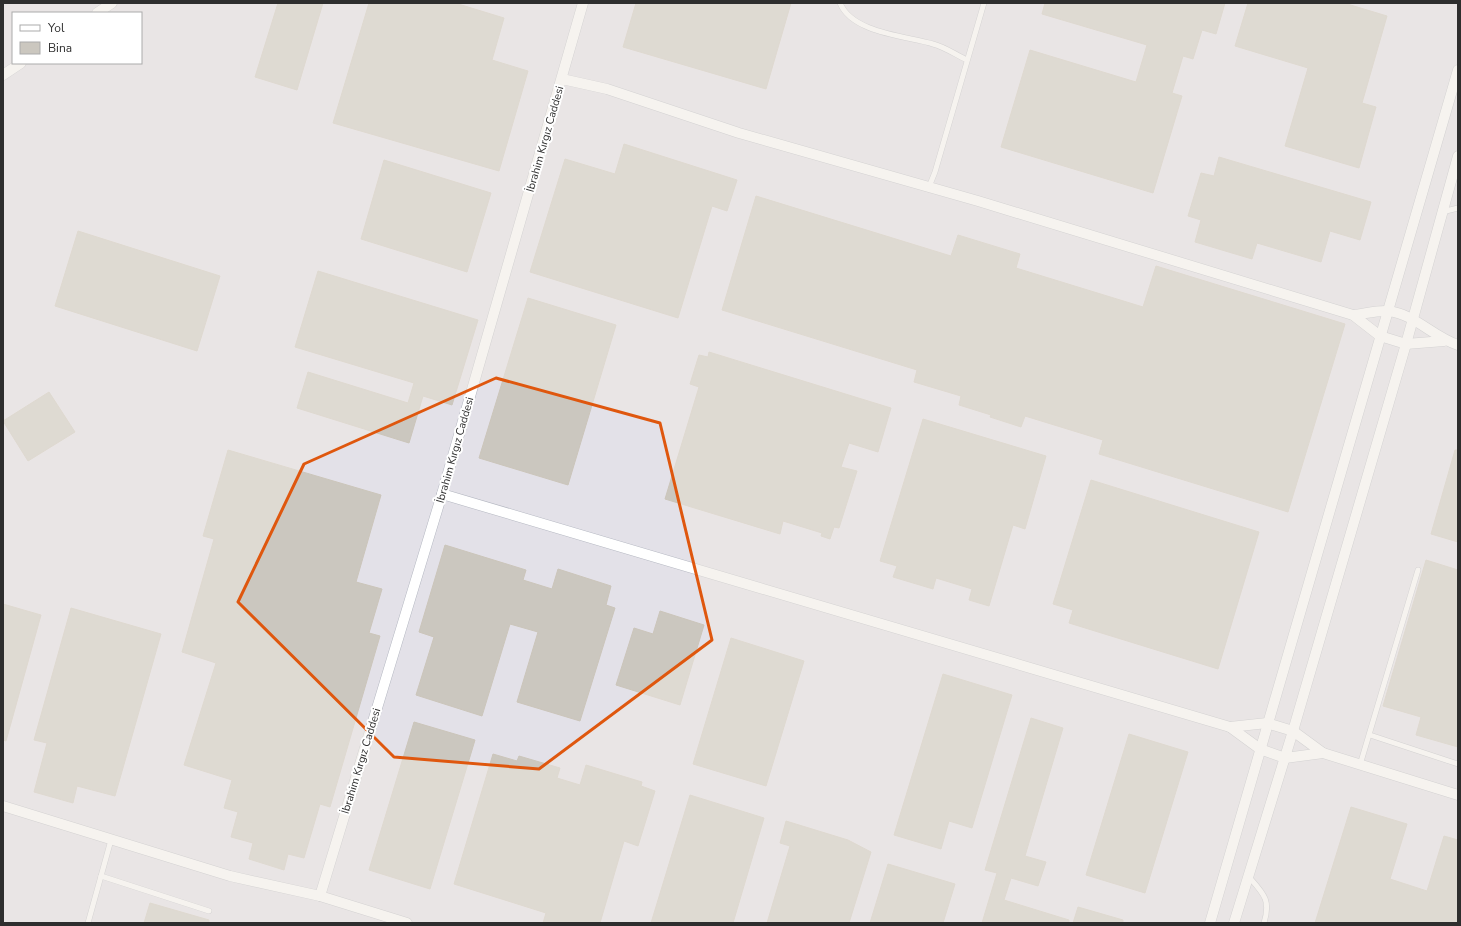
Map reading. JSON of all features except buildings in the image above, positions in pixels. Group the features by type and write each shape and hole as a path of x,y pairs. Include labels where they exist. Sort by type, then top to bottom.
{"street":[{"path":"98,12 112,3"},
{"name":"İbrahim Kırgız Caddesi","path":"320,896 442,494 583,3"},
{"path":"3,75 20,64"},
{"path":"1210,923 1458,70"},
{"path":"562,79 607,89 739,133 929,187 1353,315 1380,336 1406,344 1444,340"},
{"path":"1234,923 1293,731 1406,344 1458,156"},
{"path":"1353,315 1388,311 1413,319 1444,340 1458,345"},
{"path":"442,494 1230,727 1260,749 1285,758 1323,753"},
{"path":"1230,727 1267,723 1293,731 1323,753 1458,795"},
{"path":"3,806 230,876 320,896 389,920 407,923"}],"lane":[{"path":"840,3 844,12 873,30 935,44 967,60"},
{"path":"929,187 935,172 984,3"},
{"path":"1442,212 1458,208"},
{"path":"1360,765 1418,570"},
{"path":"1370,735 1458,764"},
{"path":"88,923 111,840"},
{"path":"101,876 209,911"},
{"path":"1249,877 1266,899 1268,909 1264,923"}],"highlighted area":[{"path":"496,378 660,423 712,640 539,769 394,757 238,602 304,464"}],"shaded area":[{"path":"3,3 1458,3 1458,923 3,923"}]}
